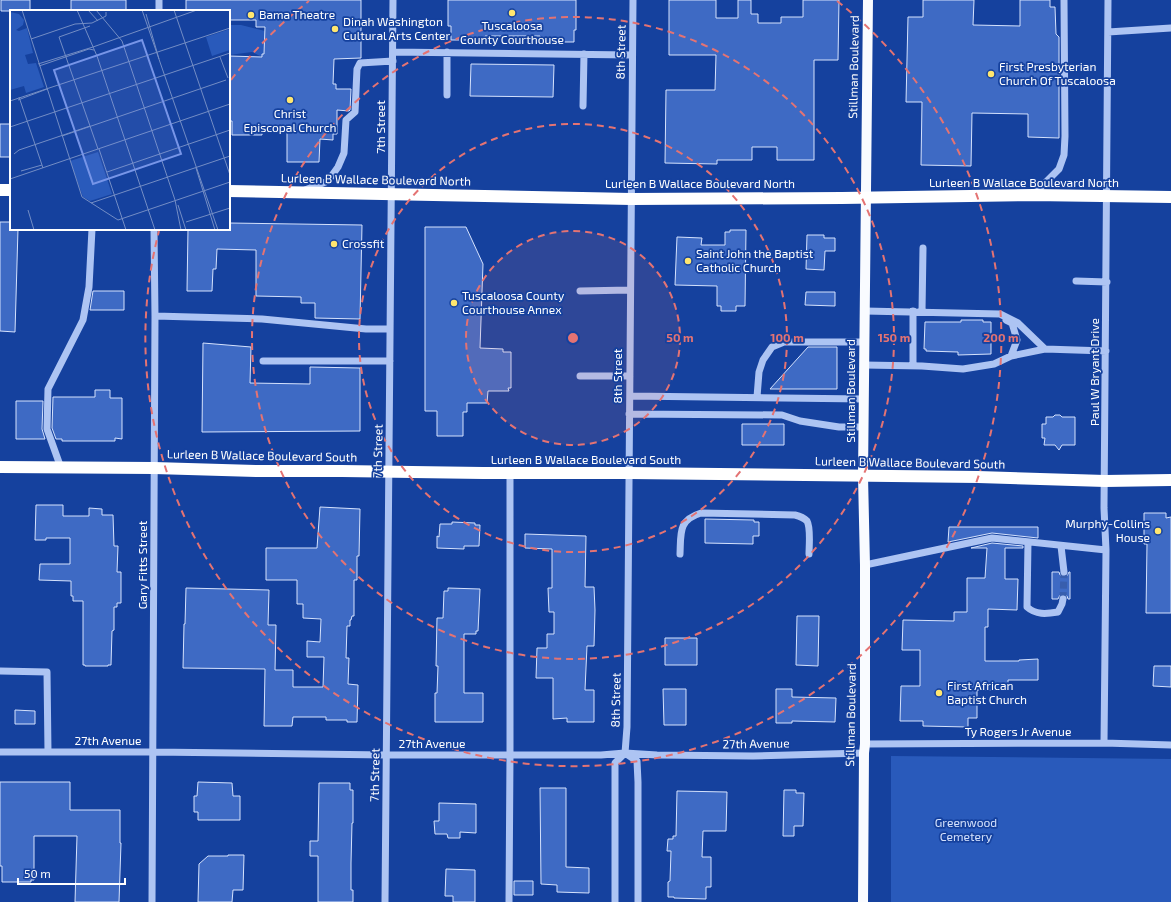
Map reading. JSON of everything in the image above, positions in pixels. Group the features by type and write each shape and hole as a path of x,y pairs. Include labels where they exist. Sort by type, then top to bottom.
{"highway":[{"name":"Lurleen B Wallace Boulevard North","path":"230,191 631,198 842,198 1033,195 1171,197"},
{"name":"Lurleen B Wallace Boulevard South","path":"0,467 154,468 256,471 978,477 1105,481 1171,480"}],"main road":[{"name":"Stillman Boulevard","path":"863,902 865,565 863,476 868,0"}],"street":[{"name":"7th Street","path":"385,902 393,0"},
{"name":"8th Street","path":"615,902 615,763 625,753 627,728 633,0"},
{"path":"1033,195 1059,169 1064,155 1064,0"},
{"name":"Paul W Bryant Drive","path":"1104,743 1106,550 1104,508 1107,282 1108,0"},
{"path":"1108,32 1171,28"},
{"path":"393,52 632,54"},
{"path":"447,52 447,95"},
{"path":"583,106 584,54"},
{"path":"298,193 328,181 338,167 344,153 346,120 355,112 357,69 360,64 392,61"},
{"path":"61,468 47,429 48,389 83,320 89,287 92,230"},
{"name":"Gary Fitts Street","path":"152,902 155,316 154,230"},
{"path":"922,312 923,248"},
{"path":"1076,281 1107,282"},
{"path":"580,291 630,290"},
{"path":"864,311 998,314 1018,323 1045,349"},
{"path":"913,311 914,365"},
{"path":"998,314 1012,323 1017,340 1011,356"},
{"path":"155,316 262,319 351,328 390,329"},
{"path":"757,397 759,372 763,360 772,347 784,342 864,342"},
{"path":"864,365 914,365 963,369 994,364 1011,356 1045,349 1106,351"},
{"path":"263,361 390,360"},
{"path":"580,376 630,376"},
{"path":"630,396 864,399"},
{"path":"629,414 782,415 800,421 839,428 864,427"},
{"path":"509,902 510,473"},
{"path":"680,554 681,530 685,522 692,516 701,513 795,515 801,517 806,520 809,527 809,554"},
{"path":"865,565 992,538 1106,550"},
{"path":"1028,542 1027,607 1033,612 1046,614 1058,612 1063,599"},
{"path":"1061,546 1064,572"},
{"path":"0,671 47,672 48,752"},
{"name":"Ty Rogers Jr Avenue","path":"865,748 1104,743 1171,745"},
{"name":"27th Avenue","path":"0,752 386,755 601,755 625,753 657,755 753,756 865,748"},
{"path":"625,753 637,761 638,902"}],"green space":[{"path":"230,25 241,25 265,31 264,54 262,54 262,57 252,52 230,55"},
{"name":"Greenwood Cemetery","path":"891,756 1171,759 1171,902 891,902"}],"building":[{"path":"1,0 30,0 30,10 1,11"},
{"path":"71,0 126,0 126,10 71,10"},
{"path":"186,0 361,0 361,58 334,59 333,84 336,84 336,89 351,89 350,110 337,110 337,134 333,134 333,140 320,139 319,162 287,162 287,130 262,130 262,135 232,135 232,121 230,121 230,56 262,57 262,54 264,54 265,27 256,27 256,20 230,20 230,10 186,10"},
{"name":"Tuscaloosa County Courthouse","path":"448,0 576,0 576,30 574,30 574,42 540,42 540,36 485,36 485,40 451,40 451,26 448,26"},
{"path":"669,0 716,0 716,18 738,18 738,0 751,0 751,14 758,14 758,23 781,23 781,17 803,17 803,0 839,0 838,60 814,60 814,160 777,160 777,147 752,147 752,160 717,160 717,164 665,163 666,90 715,90 716,55 669,55"},
{"path":"923,0 974,0 973,25 1020,26 1020,0 1050,0 1050,7 1055,7 1056,34 1059,37 1059,138 1028,137 1028,114 972,113 971,166 921,165 922,102 906,102 908,17 923,17"},
{"path":"471,64 554,65 553,97 470,96"},
{"path":"0,124 10,124 10,157 0,157"},
{"path":"0,222 10,222 10,230 18,230 15,332 0,331"},
{"path":"230,223 362,225 360,319 315,318 315,303 301,303 301,297 256,296 256,250 217,249 216,269 213,269 212,291 187,291 188,230 230,230"},
{"path":"425,227 466,227 483,264 480,348 503,349 503,352 511,352 511,388 508,388 509,391 488,391 487,403 467,403 467,412 463,412 463,436 437,436 437,411 425,411"},
{"path":"730,230 746,230 745,306 736,306 736,311 721,311 721,306 717,306 717,286 675,285 677,237 702,238 701,245 725,245 725,232 730,232"},
{"path":"807,235 824,235 824,238 835,238 835,251 825,251 824,270 806,269"},
{"path":"93,291 124,291 124,310 90,310"},
{"path":"806,292 835,292 835,306 805,305"},
{"path":"961,320 983,320 983,322 991,322 991,354 958,355 958,352 926,351 926,349 924,349 925,322 961,322"},
{"path":"203,343 251,347 250,383 310,384 310,367 360,368 360,431 202,432"},
{"path":"808,347 837,347 837,389 770,389"},
{"path":"95,390 110,390 110,398 122,398 122,439 115,438 115,441 62,441 62,439 56,439 52,428 53,397 95,397"},
{"path":"16,401 43,401 42,429 45,439 16,439"},
{"path":"1055,415 1060,415 1062,417 1075,417 1075,445 1062,445 1059,450 1055,445 1044,445 1045,438 1042,438 1042,424 1046,424 1046,417 1053,417"},
{"path":"742,424 784,424 784,445 742,445"},
{"path":"36,505 63,505 63,516 89,516 89,508 102,509 102,515 113,515 114,546 118,546 117,572 121,572 121,603 117,603 117,607 114,607 111,665 83,665 83,601 73,601 73,596 71,596 71,581 39,580 40,564 70,564 70,538 46,538 46,540 35,540"},
{"path":"320,507 360,509 357,580 354,580 354,616 352,616 350,620 350,626 347,626 346,658 349,658 348,684 358,685 357,722 347,722 347,720 326,720 326,717 293,717 292,726 264,726 265,669 183,668 186,588 269,590 268,625 276,625 275,670 293,670 293,687 323,687 324,657 307,657 307,641 320,642 321,619 303,618 303,604 297,604 297,580 266,580 266,548 317,548"},
{"path":"1144,513 1166,513 1166,518 1171,517 1171,613 1146,613 1147,544 1144,544"},
{"path":"705,519 754,520 754,522 759,522 759,536 753,536 753,544 705,543"},
{"path":"452,522 475,523 475,525 480,525 479,546 464,546 464,549 437,548 437,536 439,537 440,524 452,524"},
{"path":"949,527 1038,527 1038,538 992,533 948,542"},
{"path":"525,534 586,536 585,587 594,587 595,610 594,646 587,646 585,690 594,690 594,722 567,722 567,718 553,719 553,678 536,678 537,648 547,648 547,634 554,634 554,612 549,612 548,588 552,588 552,549 525,548"},
{"path":"992,543 1023,546 1023,548 1005,548 1005,579 1018,579 1017,610 988,609 988,627 985,627 985,661 1019,661 1038,659 1038,680 1008,680 1008,690 977,690 977,718 968,718 968,727 923,726 923,721 900,721 901,686 920,686 920,650 902,650 903,620 954,621 954,612 967,612 967,578 985,578 987,548 971,548"},
{"path":"1052,572 1059,572 1060,575 1064,577 1070,572 1070,599 1068,599 1064,594 1060,595 1058,599 1052,599"},
{"path":"448,588 480,589 478,631 476,631 476,634 464,634 464,693 483,693 483,722 435,722 435,693 437,693 438,666 436,666 437,618 443,618 444,591 448,591"},
{"path":"797,616 819,616 818,666 796,665"},
{"path":"665,638 697,638 697,665 665,665"},
{"path":"1154,666 1171,666 1171,687 1153,686"},
{"path":"663,689 686,689 686,725 664,725"},
{"path":"776,689 792,689 792,697 836,698 835,722 792,721 792,723 776,723"},
{"path":"15,710 35,711 35,724 15,724"},
{"path":"0,782 70,782 70,810 120,810 121,843 119,902 75,902 77,836 34,836 34,880 31,880 31,882 2,882 2,866 0,866"},
{"path":"198,782 232,783 233,796 240,796 240,820 198,820 198,812 194,812 194,796 197,796"},
{"path":"319,783 350,783 350,790 353,790 351,890 353,890 353,902 318,902 318,856 310,856 310,841 318,841"},
{"path":"540,788 566,788 566,867 589,868 589,893 557,892 557,885 541,884"},
{"path":"784,790 796,790 796,793 804,793 803,826 794,826 794,836 783,836"},
{"path":"677,791 727,792 726,831 703,831 702,857 711,857 711,887 706,887 706,899 668,897 671,851 667,851 668,839 673,839 673,836 676,836"},
{"path":"439,803 476,804 476,833 460,832 460,838 448,838 447,834 435,834 434,821 439,821"},
{"path":"244,855 243,890 233,890 232,902 198,902 199,864 208,856"},
{"path":"446,869 475,870 475,902 453,902 453,896 445,896"},
{"path":"514,881 533,881 533,895 514,895"}],"tunnel":[{"path":"1063,599 1064,572"}],"place":[{"name":"Tuscaloosa County Courthouse","path":"512,13"},
{"name":"Bama Theatre","path":"251,15"},
{"name":"Dinah Washington Cultural Arts Center","path":"335,29"},
{"name":"First Presbyterian Church Of Tuscaloosa","path":"991,74"},
{"name":"Christ Episcopal Church","path":"290,100"},
{"name":"Crossfit","path":"334,244"},
{"name":"Saint John the Baptist Catholic Church","path":"688,261"},
{"name":"Tuscaloosa County Courthouse Annex","path":"454,303"},
{"name":"Murphy-Collins House","path":"1158,531"},
{"name":"First African Baptist Church","path":"939,693"}]}
